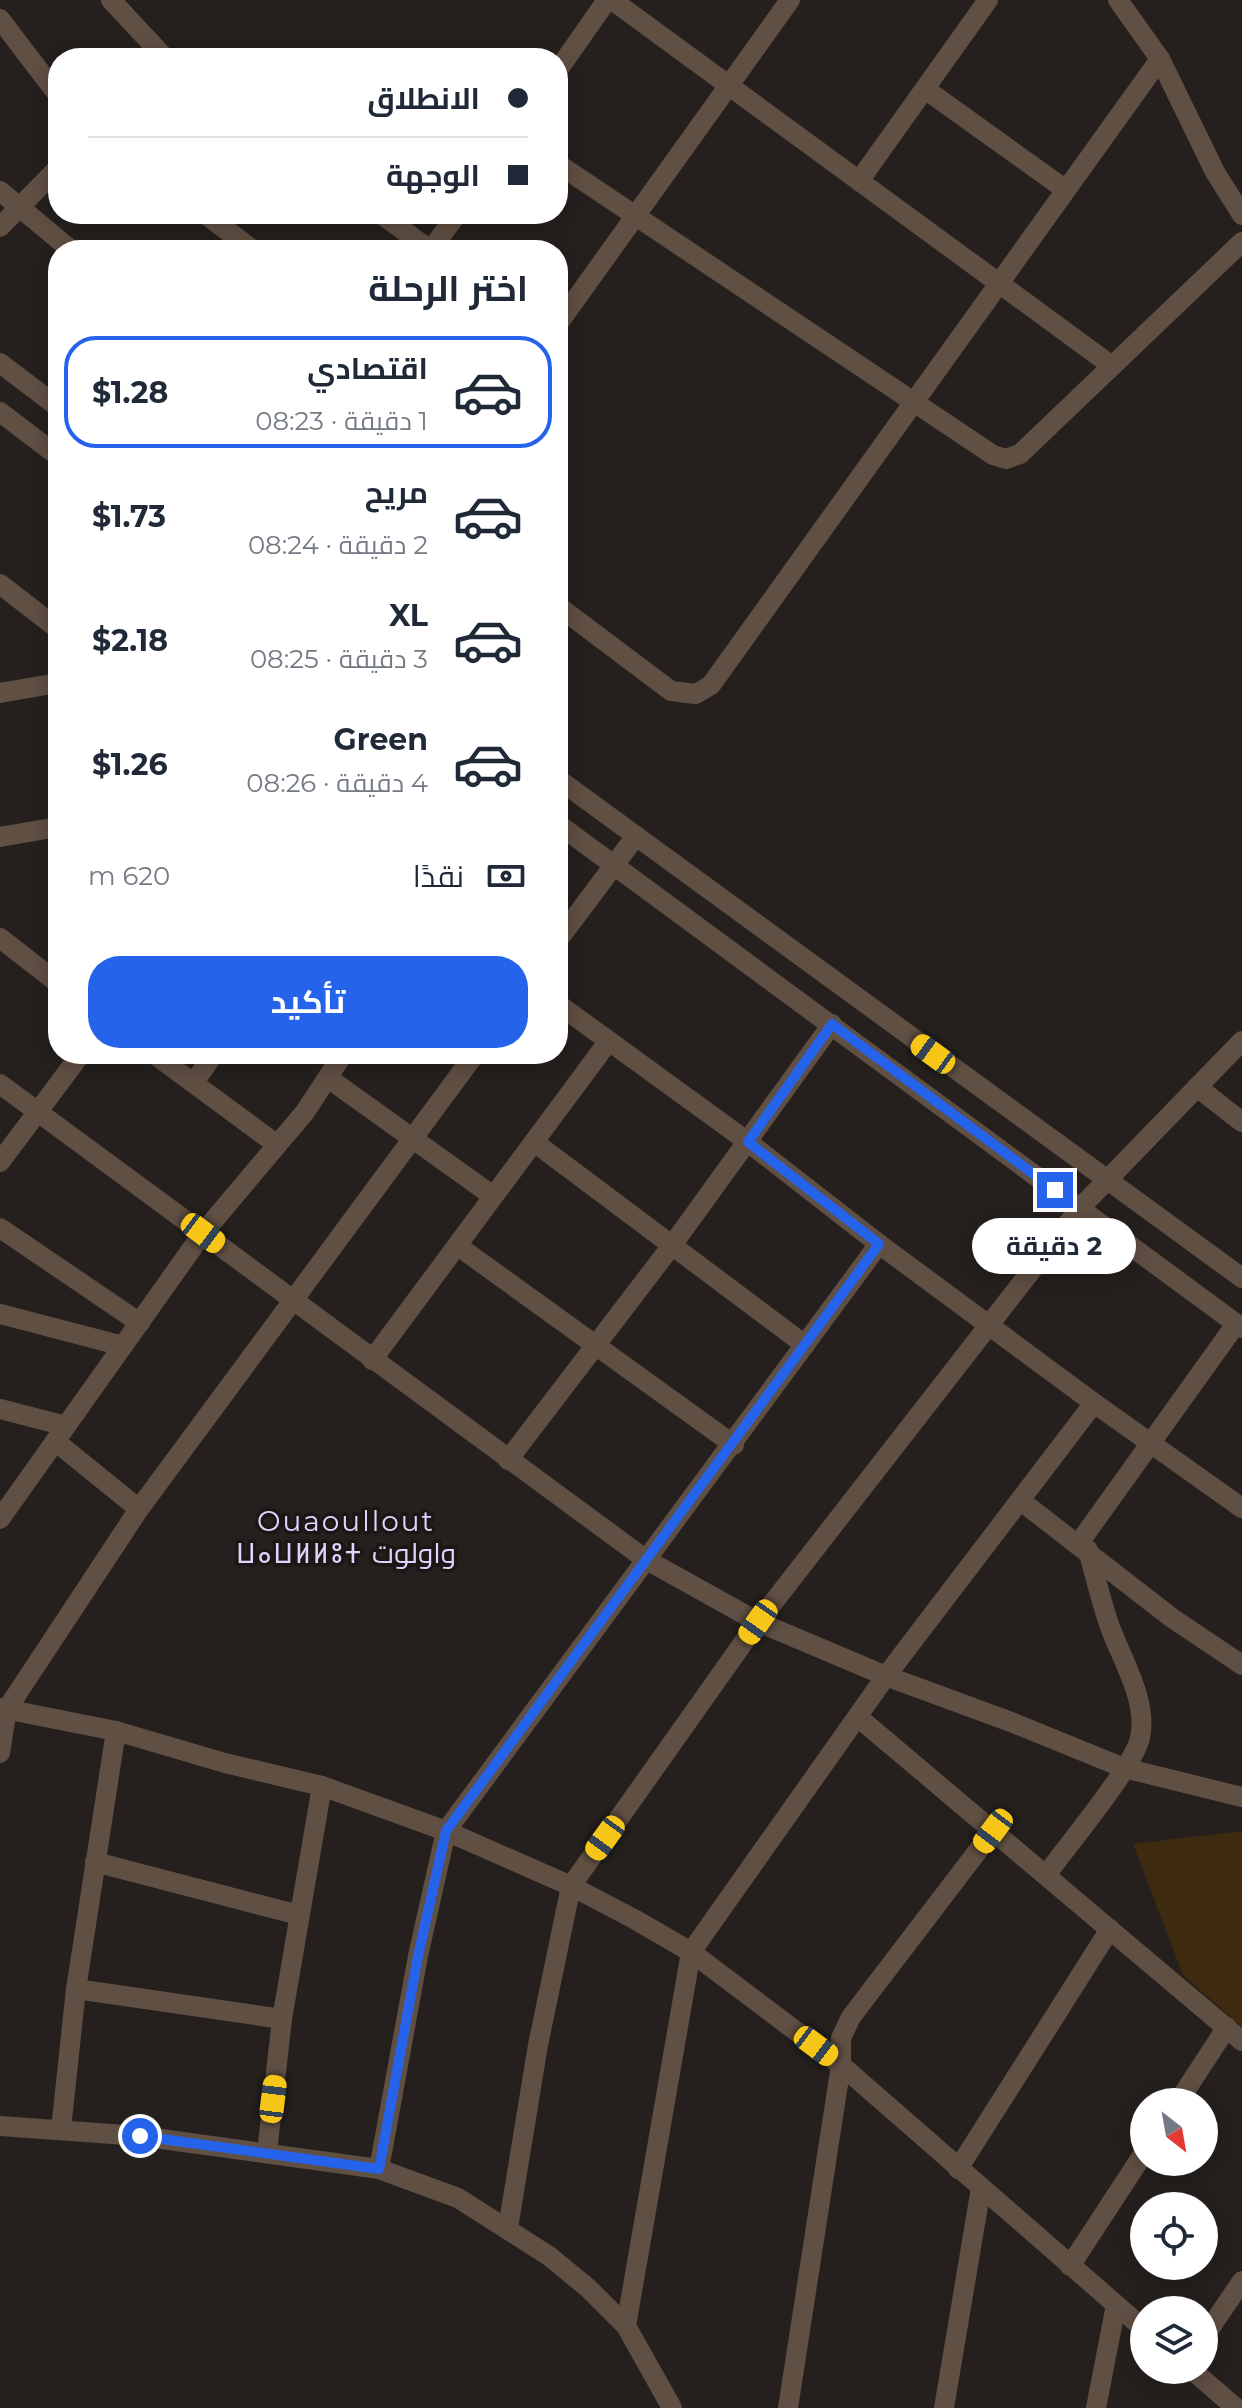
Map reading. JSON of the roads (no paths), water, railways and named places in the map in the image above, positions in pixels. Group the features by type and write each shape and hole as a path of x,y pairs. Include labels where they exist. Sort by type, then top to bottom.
{"street":[{"path":"111,0 156,48"},
{"path":"568,57 610,0 1112,366"},
{"path":"568,310 790,0"},
{"path":"859,181 988,0"},
{"path":"1118,0 1160,59 1215,172 1242,215"},
{"path":"0,19 48,82"},
{"path":"568,614 671,691 696,694 711,685 1160,59"},
{"path":"925,89 1066,190"},
{"path":"568,171 993,455 1006,459 1020,454 1242,242"},
{"path":"0,227 48,178"},
{"path":"0,191 58,240"},
{"path":"218,224 240,240"},
{"path":"395,224 417,240"},
{"path":"0,363 48,399"},
{"path":"0,412 48,448"},
{"path":"0,584 48,621"},
{"path":"0,693 48,685"},
{"path":"568,786 1242,1278"},
{"path":"0,837 48,829"},
{"path":"568,831 1239,1326 1150,1443 1083,1546"},
{"path":"568,927 636,836"},
{"path":"0,938 48,975"},
{"path":"568,1012 748,1142 879,1244 1094,1403 1242,1508"},
{"path":"508,1460 595,1342 673,1244 832,1024"},
{"path":"508,2228 538,2045 571,1886 758,1622 1080,1208 1242,1041"},
{"path":"372,1360 608,1042"},
{"path":"0,1162 74,1064"},
{"path":"168,1064 276,1144"},
{"path":"194,1082 207,1064"},
{"path":"0,1519 7,1496 60,1434 203,1233 305,1112 337,1064"},
{"path":"0,1753 3,1709 139,1509 468,1064"},
{"path":"328,1078 493,1196"},
{"path":"0,1084 645,1559 758,1622 886,1676 1124,1768 1242,1797"},
{"path":"1197,1087 1242,1122"},
{"path":"534,1142 805,1345"},
{"path":"0,1228 140,1323"},
{"path":"379,2169 418,1956 446,1831 645,1559 734,1445 879,1244"},
{"path":"458,1246 734,1445"},
{"path":"0,1314 123,1346"},
{"path":"626,2326 691,1952 886,1676 1094,1403"},
{"path":"0,1409 60,1434 139,1509"},
{"path":"1021,1501 1083,1546 1172,1618 1242,1665"},
{"path":"1047,1874 1140,1741 1142,1719 1083,1546"},
{"path":"3,1709 116,1731 225,1763 322,1786 446,1831 571,1886 691,1952 841,2065 1130,2317"},
{"path":"859,1718 1234,2034 1190,2088"},
{"path":"61,2129 76,1989 116,1731"},
{"path":"267,2152 282,2019 322,1786"},
{"path":"788,2408 841,2065 841,2038 851,2017 993,1831"},
{"path":"95,1862 299,1915"},
{"path":"958,2169 1110,1929"},
{"path":"76,1989 282,2019"},
{"path":"0,2126 61,2129 267,2152 379,2169 458,2198 549,2256 626,2326 672,2408"},
{"path":"1070,2266 1130,2174"},
{"path":"944,2408 981,2188"},
{"path":"1218,2316 1242,2281"},
{"path":"1096,2408 1116,2305"},
{"path":"1208,2384 1236,2408"}],"district":[{"name":"Ouaoullout ⵡⴰⵡⵍⵍⵓⵜ واولوت","path":"346,1537"}]}
